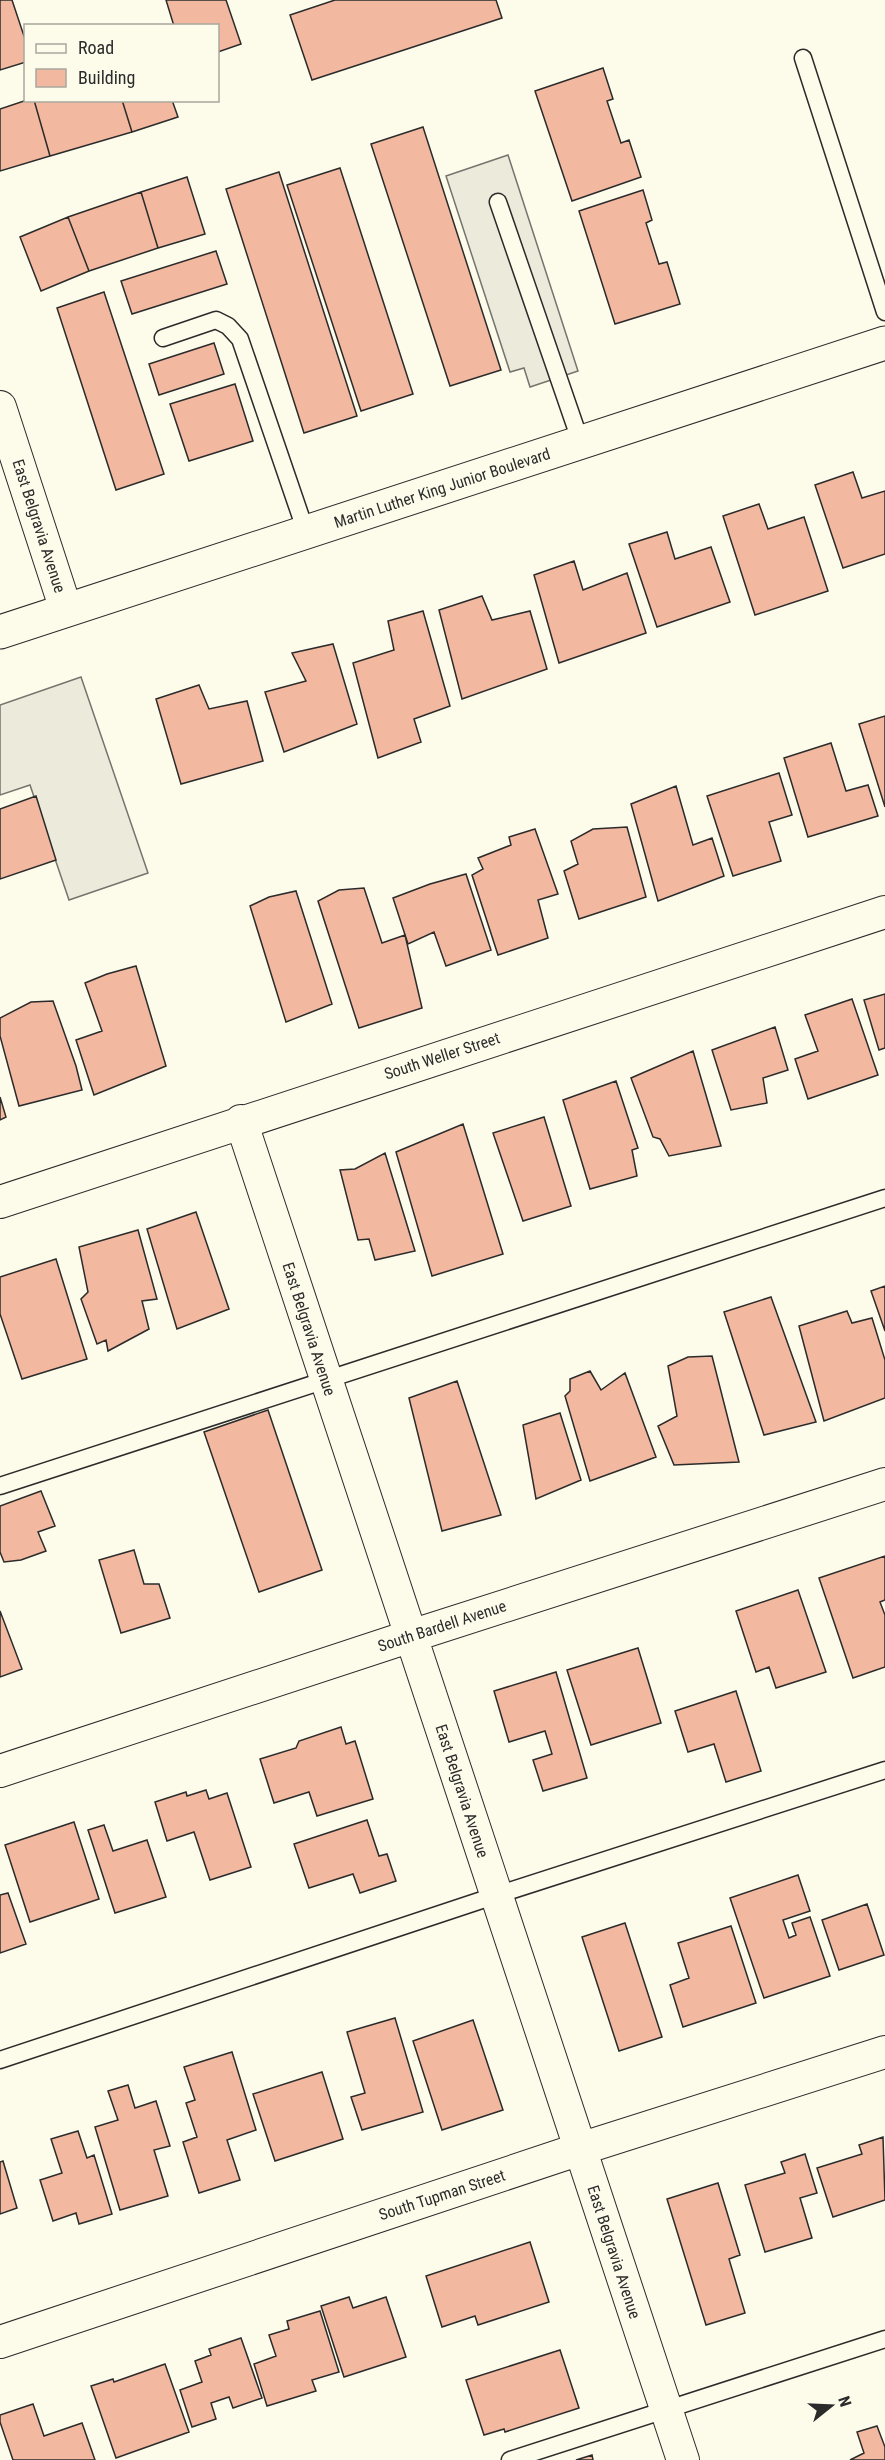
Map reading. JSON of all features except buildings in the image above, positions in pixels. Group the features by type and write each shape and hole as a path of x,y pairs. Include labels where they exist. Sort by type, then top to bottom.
{"street":[{"name":"Martin Luther King Junior Boulevard","path":"0,632 885,343"},
{"name":"East Belgravia Avenue","path":"0,407 66,610"},
{"name":"South Weller Street","path":"0,1202 241,1121 885,912"},
{"name":"East Belgravia Avenue","path":"241,1121 683,2460"},
{"name":"South Bardell Avenue","path":"0,1771 885,1484"},
{"name":"South Tupman Street","path":"0,2342 580,2149 885,2052"}],"lane":[{"path":"803,58 885,312"},
{"path":"498,202 581,442"},
{"path":"163,338 216,320 228,326 240,339 306,532"},
{"path":"0,1486 885,1198"},
{"path":"0,2060 496,1895 885,1770"},
{"path":"510,2460 885,2339"}],"shaded area":[{"path":"508,155 578,371 530,387 524,368 510,372 446,176"},
{"path":"81,677 148,873 69,900 30,785 0,795 0,705"}]}
